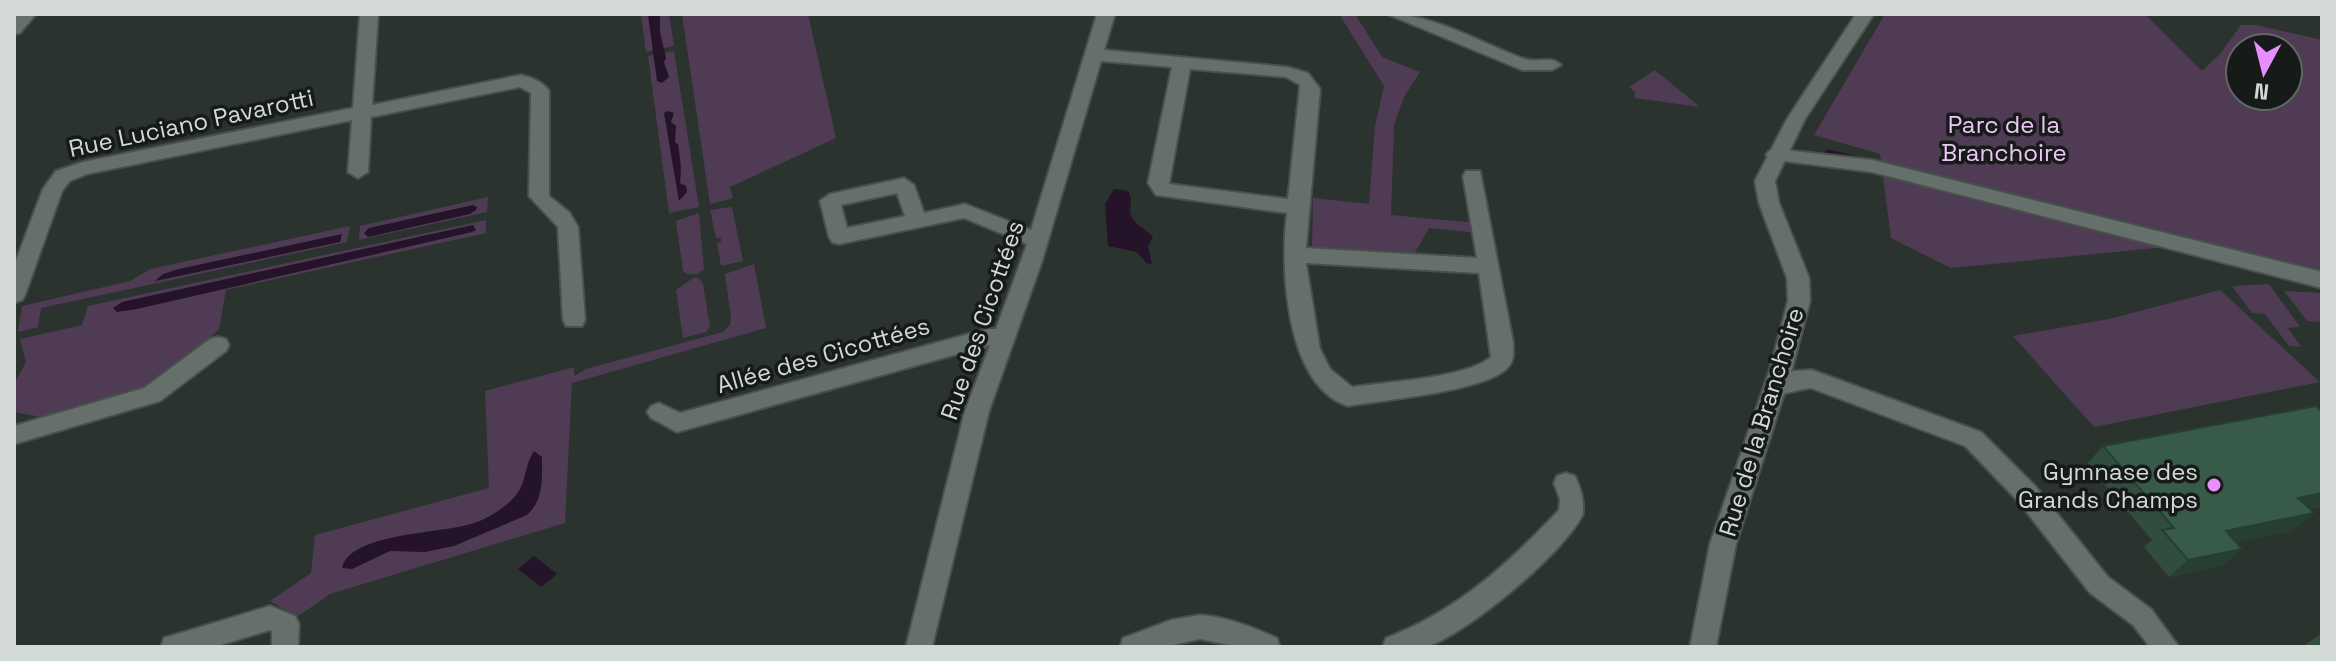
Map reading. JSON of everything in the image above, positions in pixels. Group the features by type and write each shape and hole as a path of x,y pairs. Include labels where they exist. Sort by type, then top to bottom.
{"street":[{"path":"14,29 27,14"},
{"path":"358,172 369,14"},
{"name":"Rue des Cicottées","path":"919,647 950,524 962,461 1037,240 1106,14"},
{"path":"1396,14 1528,66 1552,65"},
{"name":"Rue de la Branchoire","path":"1703,647 1723,544 1775,387 1799,301 1798,278 1765,181 1796,119 1865,14"},
{"path":"1095,55 1287,72 1309,82 1311,89 1297,207 1295,276 1309,349 1322,375 1348,397 1456,381 1495,368 1502,360 1502,342 1473,176"},
{"path":"1182,63 1158,183 1163,190 1297,207"},
{"name":"Rue Luciano Pavarotti","path":"14,295 53,189 63,176 83,168 515,82 540,91 539,196 545,205 564,216 568,227 574,320"},
{"path":"1776,155 1872,166 2322,280"},
{"path":"916,220 965,211 1037,240"},
{"path":"1295,255 1488,266"},
{"name":"Allée des Cicottées","path":"659,412 677,423 987,337 1004,338"},
{"path":"14,435 152,395 218,345"},
{"path":"1775,387 1793,380 1812,379 1973,439 2027,494 2099,585 2142,617 2166,647"},
{"path":"1396,647 1454,621 1510,579 1571,514 1572,499 1566,483"},
{"path":"174,647 216,641 270,618 286,624 285,647"},
{"path":"1133,647 1177,629 1202,626 1226,629 1267,647"}],"green space":[{"path":"641,14 669,14 674,46 646,52"},
{"path":"682,14 808,14 836,138 730,187 733,198 710,204"},
{"path":"1339,14 1355,14 1382,57 1420,72 1404,97 1394,125 1391,215 1477,223 1480,233 1429,228 1414,254 1312,249 1313,198 1369,204 1375,126 1384,86"},
{"name":"Parc de la Branchoire","path":"1885,14 2145,14 2202,71 2224,48 2224,112 2304,112 2304,36 2322,40 2322,280 2186,245 1951,268 1891,238 1880,154 1814,135"},
{"name":"Parc de la Branchoire","path":"2241,25 2287,32 2236,32"},
{"path":"674,51 699,207 669,213 648,56"},
{"path":"1655,70 1700,107 1635,98 1635,92 1629,87"},
{"path":"488,197 487,212 359,240 360,226"},
{"path":"732,207 743,261 721,266 717,243 721,242 721,238 716,238 710,210"},
{"path":"699,213 704,270 687,274 683,271 676,221"},
{"path":"486,220 486,233 226,290 219,329 194,354 150,389 47,418 14,412 14,384 26,362 20,339 82,325 88,306"},
{"path":"350,226 347,242 41,308 38,327 18,332 22,306 130,281 150,269"},
{"path":"754,264 766,328 572,383 565,523 330,594 297,617 270,601 311,573 315,535 489,488 485,391 574,367 574,376 586,369 723,332 731,319 725,274"},
{"path":"693,278 699,278 703,284 710,327 706,332 683,338 676,290"},
{"path":"2269,284 2300,327 2288,328 2301,347 2289,346 2265,314 2252,313 2232,286"},
{"path":"2220,290 2320,382 2094,427 2013,336 2109,319"},
{"path":"2284,291 2322,293 2322,322 2307,321"}],"shaded area":[{"path":"660,14 664,62 669,77 662,83 657,81 648,15"},
{"path":"664,113 674,113 671,122 676,126 680,183 686,186 687,192 679,201"},
{"path":"1114,189 1128,191 1133,219 1153,237 1148,246 1152,264 1146,263 1137,252 1108,246 1105,204"},
{"path":"473,205 477,207 476,210 470,214 368,237 364,233 369,228"},
{"path":"473,225 476,230 472,232 137,309 117,312 113,308 122,302"},
{"path":"342,234 340,242 155,281 163,274 179,269"},
{"path":"534,451 542,457 542,481 537,503 527,515 454,546 425,552 390,551 352,569 342,568 348,557 360,548 396,537 467,525 493,514 519,491"},
{"path":"534,556 557,574 541,587 518,569"}],"building":[{"name":"Gymnase des Grands Champs","path":"2316,406 2322,412 2322,493 2298,498 2314,513 2226,531 2242,549 2188,560 2162,530 2174,528 2103,446"}],"waterway":[{"path":"1828,152 1858,159"}],"place":[{"name":"Gymnase des Grands Champs","path":"2214,485"}]}
